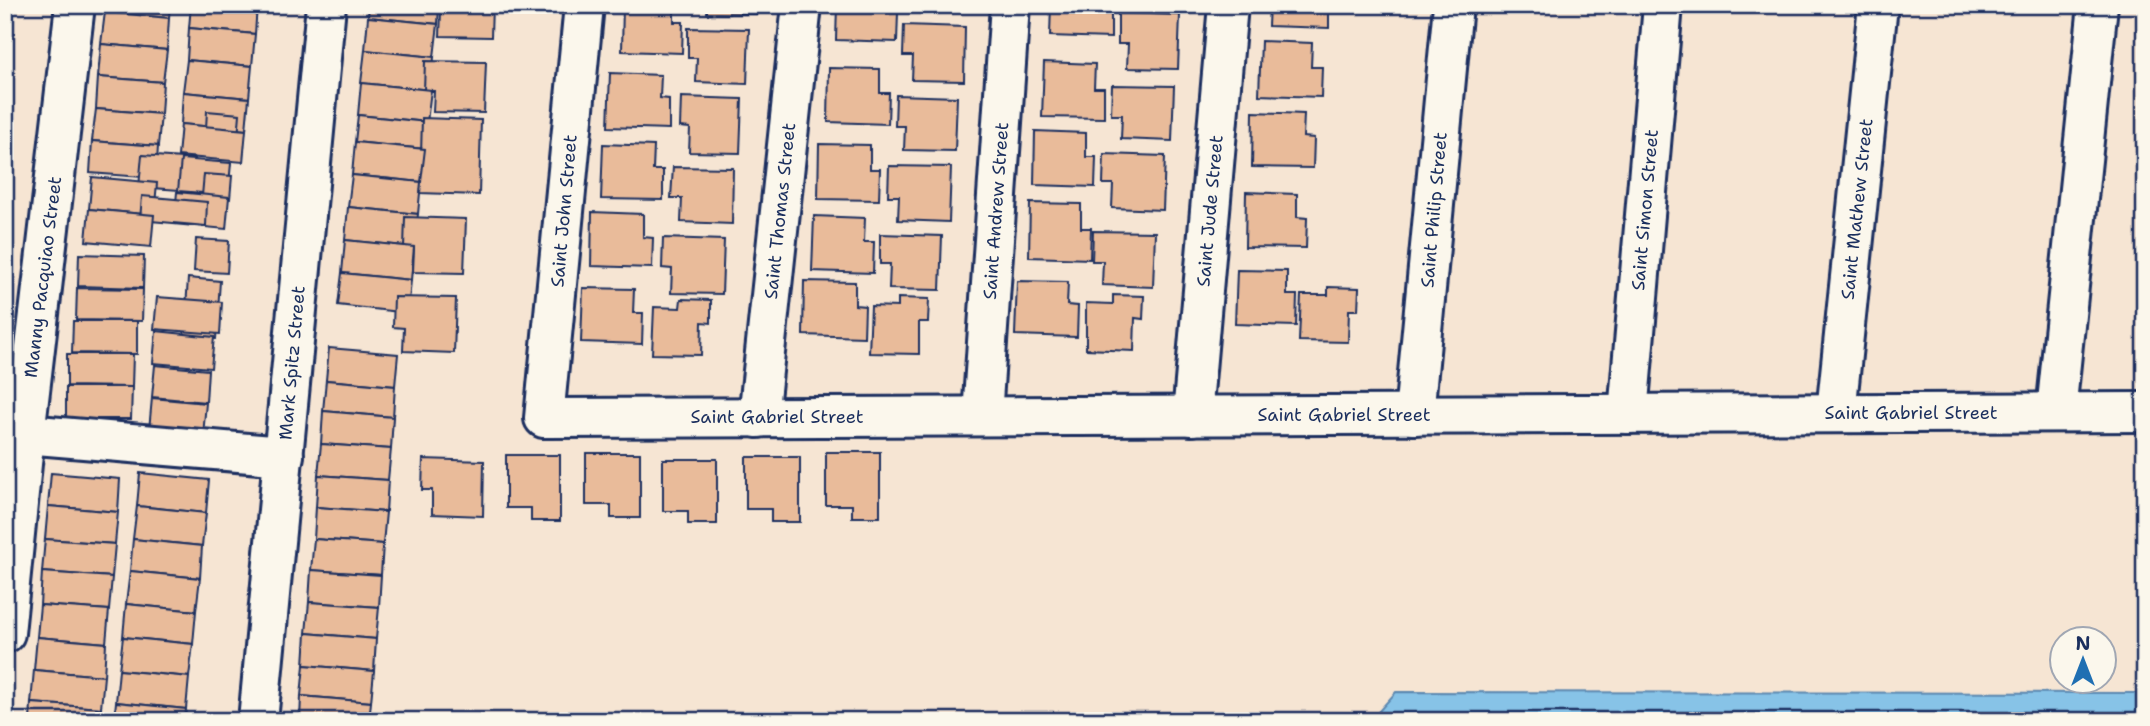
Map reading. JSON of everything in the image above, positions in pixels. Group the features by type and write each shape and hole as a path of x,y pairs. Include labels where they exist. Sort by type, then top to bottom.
{"street":[{"name":"Manny Pacquiao Street","path":"5,633 25,434 75,5"},
{"name":"Mark Spitz Street","path":"258,721 326,5"},
{"name":"Saint John Street","path":"544,418 584,5"},
{"name":"Saint Thomas Street","path":"758,418 802,5"},
{"name":"Saint Andrew Street","path":"982,416 1010,5"},
{"name":"Saint Jude Street","path":"1192,416 1228,5"},
{"name":"Saint Philip Street","path":"1414,415 1453,5"},
{"name":"Saint Simon Street","path":"1628,414 1663,5"},
{"name":"Saint Mathew Street","path":"1836,413 1878,5"},
{"path":"2056,412 2098,5"},
{"name":"Saint Gabriel Street","path":"544,418 2145,412"},
{"path":"25,434 284,456"}],"water":[{"path":"1396,692 2145,693 2145,721 1370,721"}],"building":[{"path":"105,5 170,5 169,18 105,12"},
{"path":"191,5 257,5 255,34 189,28"},
{"path":"369,5 439,5 438,24 368,17"},
{"path":"432,5 492,5 491,37 440,36 441,12 432,12"},
{"path":"623,5 674,5 674,22 683,22 682,53 622,51"},
{"path":"707,5 758,5 758,14 707,13"},
{"path":"837,5 888,5 887,12 898,12 897,42 836,40"},
{"path":"922,5 972,5 972,10 922,8"},
{"path":"1051,5 1111,8 1111,38 1050,36"},
{"path":"1269,5 1329,5 1329,28 1268,26"},
{"path":"105,12 169,18 167,50 101,44"},
{"path":"1118,13 1180,15 1178,69 1127,68 1128,44 1118,44"},
{"path":"368,17 438,24 434,57 365,50"},
{"path":"904,25 965,27 964,81 912,80 913,56 903,56"},
{"path":"189,28 255,34 252,66 187,60"},
{"path":"688,28 749,29 747,84 696,82 697,58 688,58"},
{"path":"1261,41 1312,43 1311,67 1322,67 1321,97 1259,95"},
{"path":"101,44 167,50 163,82 98,77"},
{"path":"365,50 434,57 431,90 361,83"},
{"path":"187,60 252,66 249,98 183,92"},
{"path":"425,61 486,62 484,113 433,112 434,91 424,91"},
{"path":"1044,62 1095,64 1094,88 1104,88 1104,118 1042,117"},
{"path":"829,68 880,69 880,93 889,93 888,124 828,122"},
{"path":"610,73 661,75 660,98 669,99 669,129 608,127"},
{"path":"98,77 163,82 161,114 96,109"},
{"path":"361,83 431,90 427,122 358,115"},
{"path":"1112,85 1174,86 1172,141 1121,139 1122,115 1111,115"},
{"path":"183,92 249,98 246,130 181,124"},
{"path":"896,95 957,97 955,151 904,150 905,126 895,126"},
{"path":"681,97 742,99 740,153 689,152 690,128 680,127"},
{"path":"96,109 161,114 158,146 92,141"},
{"path":"207,111 240,114 237,149 205,145"},
{"path":"1253,112 1304,114 1303,137 1314,138 1313,168 1252,167"},
{"path":"358,115 427,122 425,149 355,142"},
{"path":"422,118 481,120 479,195 420,193"},
{"path":"181,124 246,130 243,162 178,156"},
{"path":"1035,131 1086,133 1086,157 1096,157 1095,187 1034,185"},
{"path":"92,141 158,146 156,178 90,173"},
{"path":"355,142 425,149 421,182 352,175"},
{"path":"603,144 654,146 653,170 663,170 663,200 601,199"},
{"path":"819,144 870,145 870,169 880,169 879,200 818,199"},
{"path":"1104,154 1165,156 1163,210 1112,208 1113,184 1103,184"},
{"path":"142,155 195,159 193,191 139,187"},
{"path":"181,159 231,163 228,195 178,191"},
{"path":"889,166 951,167 949,222 898,220 899,196 888,196"},
{"path":"673,167 733,168 732,224 681,222 682,198 671,198"},
{"path":"204,174 232,176 230,199 202,196"},
{"path":"352,175 421,182 418,214 348,207"},
{"path":"92,177 157,183 154,215 89,209"},
{"path":"177,192 229,197 226,229 174,224"},
{"path":"1246,192 1297,194 1297,217 1307,218 1306,248 1245,247"},
{"path":"142,196 207,202 206,226 140,220"},
{"path":"1030,203 1081,204 1081,228 1091,228 1090,259 1029,257"},
{"path":"348,207 418,214 414,247 345,240"},
{"path":"89,209 154,215 151,247 86,241"},
{"path":"592,212 643,214 643,237 653,238 652,268 591,266"},
{"path":"814,216 865,218 864,242 874,242 873,273 812,271"},
{"path":"405,217 466,219 464,273 413,272 414,248 404,248"},
{"path":"1093,231 1155,232 1153,287 1102,285 1103,261 1092,261"},
{"path":"880,234 942,236 940,290 889,289 890,264 880,264"},
{"path":"663,238 724,240 722,294 671,293 672,269 662,268"},
{"path":"196,239 229,241 227,273 194,271"},
{"path":"345,240 414,247 411,280 342,273"},
{"path":"79,254 144,256 143,288 78,286"},
{"path":"1237,270 1287,271 1287,295 1297,295 1296,326 1235,324"},
{"path":"342,273 411,280 408,313 338,305"},
{"path":"188,278 220,281 216,339 184,338"},
{"path":"804,281 855,282 855,305 865,306 864,337 803,335"},
{"path":"1017,281 1068,282 1067,305 1078,306 1077,337 1015,335"},
{"path":"1328,287 1359,288 1358,310 1349,310 1348,342 1299,341 1301,295 1328,295"},
{"path":"77,288 143,289 142,321 76,320"},
{"path":"583,288 634,289 633,313 643,313 642,344 581,342"},
{"path":"1113,295 1144,296 1143,319 1135,318 1134,351 1086,349 1086,303 1113,304"},
{"path":"157,297 222,302 220,334 154,329"},
{"path":"394,297 456,298 454,353 403,351 404,328 393,327"},
{"path":"898,298 929,299 928,322 919,322 919,354 869,353 871,306 898,307"},
{"path":"681,299 711,300 711,323 702,322 701,355 652,354 654,307 680,308"},
{"path":"73,321 137,321 137,354 72,353"},
{"path":"156,331 214,337 211,368 153,363"},
{"path":"329,348 398,354 395,386 326,380"},
{"path":"67,354 133,354 132,387 67,386"},
{"path":"155,365 208,370 206,402 152,397"},
{"path":"326,380 395,386 393,417 323,411"},
{"path":"66,387 132,387 131,419 66,419"},
{"path":"152,398 206,403 203,435 149,430"},
{"path":"323,411 393,417 391,449 321,444"},
{"path":"321,444 391,449 388,480 318,475"},
{"path":"826,452 880,452 880,517 852,517 852,505 826,505"},
{"path":"586,453 640,453 640,518 611,518 611,505 586,505"},
{"path":"506,455 560,455 560,521 531,521 531,508 506,508"},
{"path":"746,457 800,457 800,522 771,522 771,509 746,509"},
{"path":"423,459 484,461 483,516 432,514 432,490 422,490"},
{"path":"663,459 717,459 717,524 688,524 688,511 663,511"},
{"path":"51,473 120,479 118,512 48,506"},
{"path":"140,473 209,480 206,513 137,506"},
{"path":"318,475 388,480 386,512 316,507"},
{"path":"48,506 118,512 115,544 45,539"},
{"path":"137,506 206,513 202,546 133,539"},
{"path":"316,507 386,512 383,544 314,539"},
{"path":"45,539 115,544 112,577 42,572"},
{"path":"133,539 202,546 200,578 130,571"},
{"path":"314,539 383,544 381,575 311,570"},
{"path":"311,570 381,575 379,607 309,602"},
{"path":"130,571 200,578 196,611 126,604"},
{"path":"42,572 112,577 109,610 40,605"},
{"path":"309,602 379,607 376,639 306,633"},
{"path":"126,604 196,611 193,644 123,637"},
{"path":"40,605 109,610 106,643 37,637"},
{"path":"306,633 376,639 374,671 304,665"},
{"path":"37,637 106,643 104,676 34,670"},
{"path":"123,637 193,644 189,677 119,670"},
{"path":"304,665 374,671 371,702 301,696"},
{"path":"34,670 104,676 101,708 31,703"},
{"path":"119,670 189,677 186,709 116,702"},
{"path":"301,696 371,702 369,721 300,721"},
{"path":"116,702 186,709 185,721 114,721"},
{"path":"31,703 101,708 100,721 30,721"}]}
